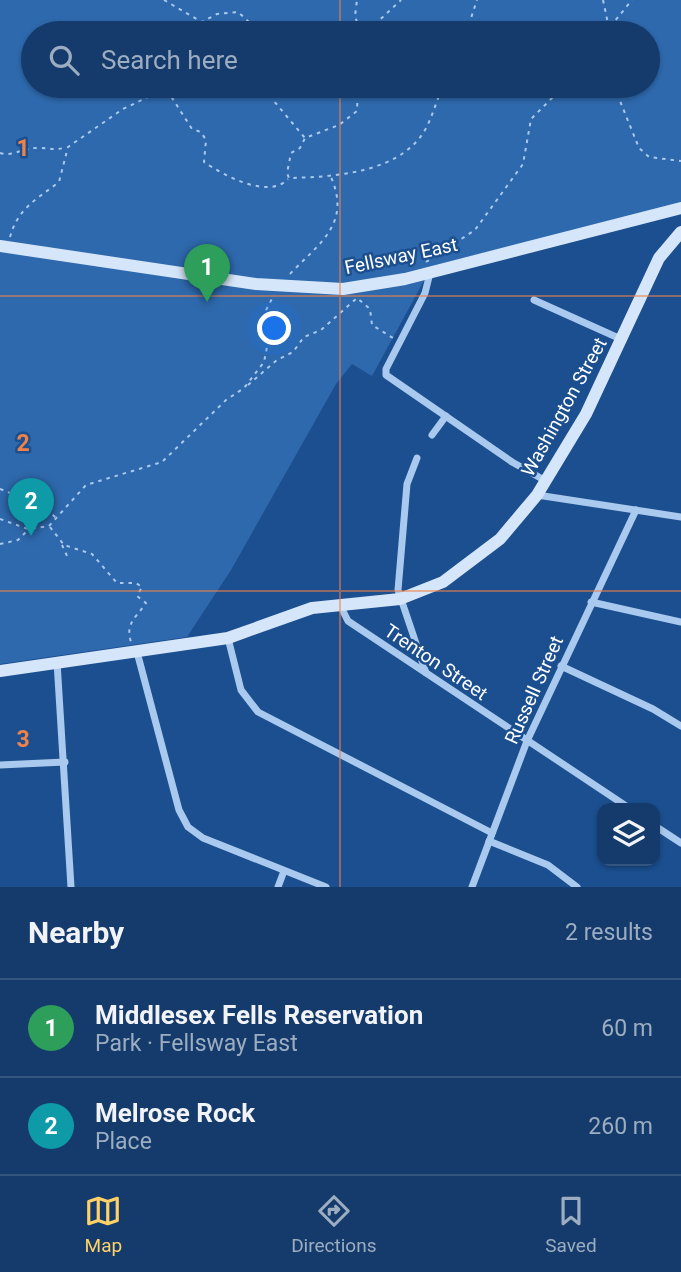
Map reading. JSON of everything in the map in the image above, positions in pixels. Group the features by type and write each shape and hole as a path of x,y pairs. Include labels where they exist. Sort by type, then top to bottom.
{"main road":[{"name":"Fellsway East","path":"4,247 277,287 344,289 412,277 681,208"},
{"name":"Washington Street","path":"0,671 228,638 307,609 400,598 435,587 510,530 537,495 586,414 623,340 659,258 681,232"}],"street":[{"path":"430,272 426,292 386,369 386,376 546,481"},
{"path":"534,300 623,340"},
{"path":"432,435 446,416"},
{"path":"418,458 407,484 400,598 426,673"},
{"path":"537,495 681,517"},
{"name":"Russell Street","path":"472,887 527,741 636,510"},
{"path":"591,602 681,622"},
{"name":"Trenton Street","path":"340,604 348,621 621,803"},
{"path":"228,638 241,690 258,712 490,837 548,865 578,887"},
{"path":"136,652 185,823 199,836 326,887"},
{"path":"57,662 71,887"},
{"path":"561,666 650,707 681,726"},
{"path":"0,765 65,762"},
{"path":"660,829 681,844"},
{"path":"278,887 284,871"}],"path":[{"path":"164,0 200,21"},
{"path":"357,0 357,21"},
{"path":"378,21 401,0"},
{"path":"470,21 477,0"},
{"path":"603,0 608,21"},
{"path":"615,21 632,0"},
{"path":"204,21 217,14 239,12 248,21"},
{"path":"0,153 10,156 24,150 39,148 54,151 68,147 123,109 146,98"},
{"path":"172,98 192,129 201,132 206,140 204,162 231,180 280,185 289,178 330,175 390,161 407,152 424,132 439,98"},
{"path":"273,98 305,138"},
{"path":"289,178 286,173 291,153 300,148 305,138 350,119 357,111 358,98"},
{"path":"412,277 436,254 475,230 523,164 531,119 552,98"},
{"path":"619,98 639,148 649,157 681,161"},
{"path":"4,247 13,224 30,201 59,182 68,147"},
{"path":"244,388 264,362 269,338 264,314 277,287 318,250 329,232 337,204 336,187 330,175"},
{"path":"0,519 28,528 49,526 82,488 93,481 162,462 226,400 277,360 293,352 303,337 321,330 357,298 370,309 372,325 400,342"},
{"path":"0,489 44,506 57,519"},
{"path":"49,526 68,558"},
{"path":"0,544 18,540 28,528"},
{"path":"62,544 92,554 117,583 136,583 142,587 137,596 146,603 131,621 128,630 136,652"}],"shaded area":[{"path":"0,0 681,0 681,203 432,266 372,376 352,364 336,384 231,570 187,637 0,664"}],"place":[{"name":"Middlesex Fells Reservation","path":"207,302"},
{"name":"Melrose Rock","path":"31,536"}]}
